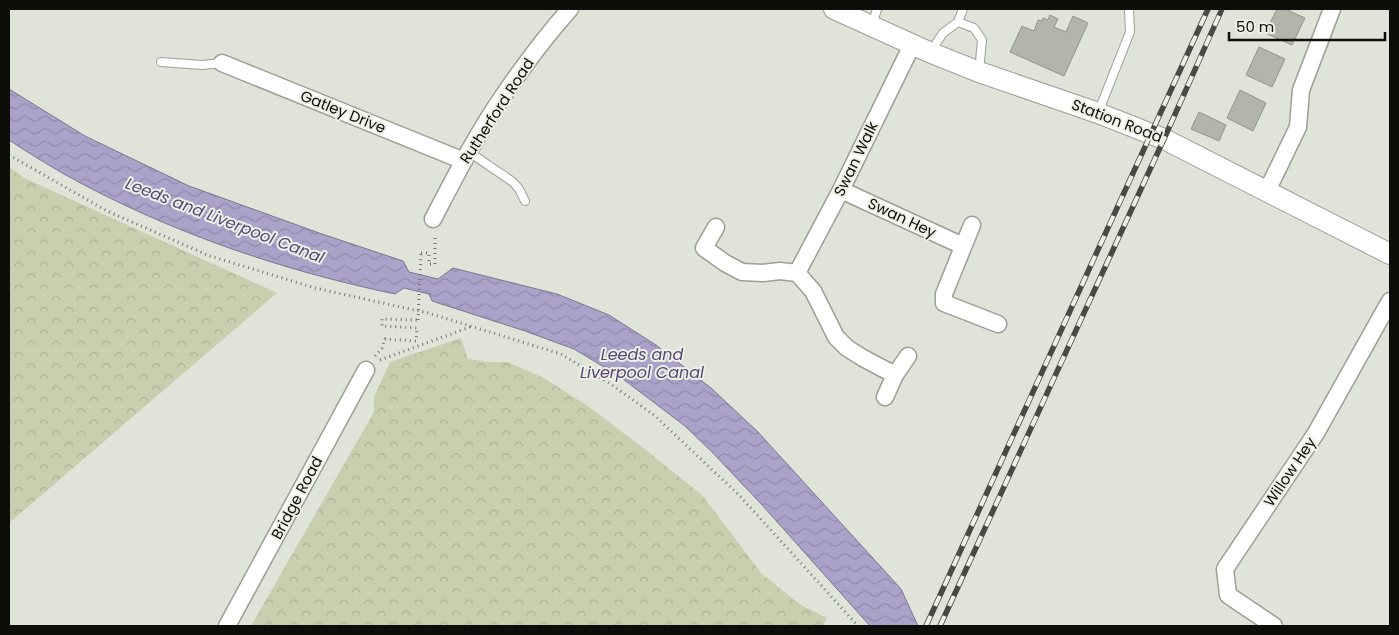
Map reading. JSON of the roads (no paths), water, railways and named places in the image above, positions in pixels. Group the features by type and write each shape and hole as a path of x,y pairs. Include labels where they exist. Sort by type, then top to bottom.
{"street":[{"name":"Rutherford Road","path":"433,219 466,156 500,101 570,9"},
{"name":"Station Road","path":"834,9 874,17 921,48 979,72 1098,112 1164,138 1390,254"},
{"path":"1267,191 1298,127 1301,90 1332,9"},
{"name":"Swan Walk","path":"797,273 841,190 921,48"},
{"name":"Gatley Drive","path":"222,63 466,156"},
{"name":"Swan Hey","path":"841,190 963,246"},
{"path":"972,225 944,294 944,303 998,324"},
{"path":"716,227 704,248 742,272 763,273 780,271 797,273 813,292 836,338 847,348 895,375"},
{"name":"Willow Hey","path":"1274,626 1228,595 1225,569 1316,433 1390,301"},
{"path":"884,397 895,375 908,356"},
{"name":"Bridge Road","path":"227,626 367,367"}],"lane":[{"path":"921,48 958,22 963,9"},
{"path":"1098,112 1130,32 1129,9"},
{"path":"958,22 974,28 982,40 979,72"},
{"path":"161,62 202,65 222,63"},
{"path":"466,156 513,182 525,201"}],"water":[{"name":"Leeds and Liverpool Canal","path":"9,89 85,136 189,186 403,261 409,272 438,279 453,268 557,294 609,315 656,345 711,388 758,432 901,589 918,626 870,626 763,506 685,426 619,376 574,349 432,301 429,294 404,288 395,294 267,261 183,231 103,195 64,174 9,140"}],"railway":[{"path":"926,626 1208,9"},
{"path":"940,626 1222,9"}]}
